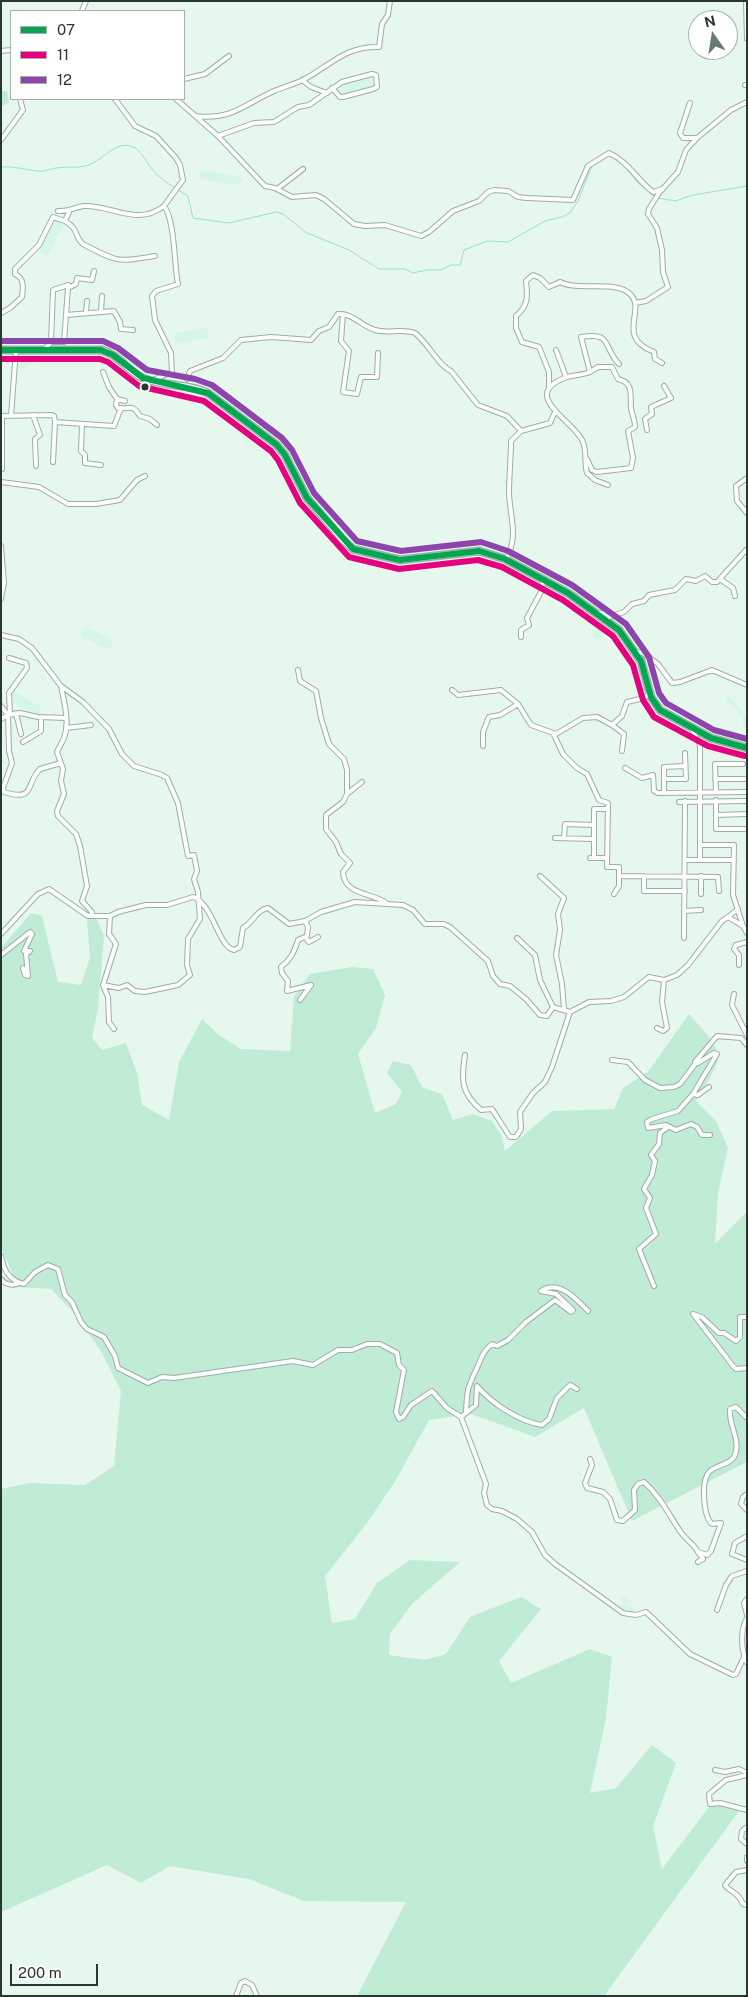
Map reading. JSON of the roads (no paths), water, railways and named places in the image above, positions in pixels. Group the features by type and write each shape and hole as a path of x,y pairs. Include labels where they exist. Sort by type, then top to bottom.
{"highway":[{"path":"1,350 107,352 136,374 151,380 198,388 270,438 285,455 307,498 353,549 400,560 479,551 505,559 568,593 619,630 636,652 650,693 658,709 711,738 747,748"}],"street":[{"path":"196,116 213,118 236,112 273,91 302,80 354,49 379,47 382,24 388,15 390,1"},
{"path":"746,1 747,39"},
{"path":"185,79 205,74 230,56"},
{"path":"218,136 254,123 274,122 284,114 309,105 332,88 342,82 372,74 376,76 378,82 378,87 343,97 340,97 332,88"},
{"path":"302,80 311,87 327,93"},
{"path":"1,140 23,110 20,100"},
{"path":"58,211 69,212 85,206 120,214 148,215 164,206 183,180 179,162 156,136 136,126 116,100"},
{"path":"177,100 218,136 265,186 277,189 292,197 316,195 324,199 354,224 365,226 385,225 420,236 430,232 453,211 480,201 488,192 494,190 508,191 518,197 573,200 588,166 610,153 620,157 631,171 653,192 662,189"},
{"path":"635,303 646,301 668,287 663,272 662,250 657,228 648,214 649,209 662,189 678,172 686,150 697,138 731,110 747,102"},
{"path":"690,103 680,133 683,138 697,138"},
{"path":"277,189 303,169"},
{"path":"151,380 172,372 171,353 155,320 152,296 156,291 178,284 174,264 171,220 164,206"},
{"path":"65,221 69,212"},
{"path":"1,313 22,297 23,283 20,277 15,274 15,269 40,244 53,217 65,221 76,229 83,244 117,260 138,260 155,256"},
{"path":"68,288 76,284 78,278 92,280 94,271"},
{"path":"608,485 595,480 587,473 583,440 571,425 555,412 548,398 549,372 539,347 522,342 516,328 516,316 524,309 527,303 528,277 533,275 540,278 549,287 560,282 569,286 618,286 632,295 635,303 636,309 632,321 638,343 642,348 654,352 655,359 662,363"},
{"path":"43,350 51,342 53,290 68,285 68,288"},
{"path":"51,342 64,342 68,288"},
{"path":"101,310 102,296"},
{"path":"86,312 87,301"},
{"path":"66,314 101,310 114,311 120,322 121,329 133,330"},
{"path":"187,379 190,371 222,358 241,340 271,337 311,340 318,331 329,327 338,314 343,314 351,316 376,330 415,333 435,353 445,369 451,371 478,405 507,416 521,431"},
{"path":"343,314 341,341 349,352 343,392 357,394 360,378 376,377 378,353"},
{"path":"590,372 580,339 590,334 602,337 619,364"},
{"path":"11,416 16,350"},
{"path":"556,350 566,378"},
{"path":"549,387 566,378 590,372 598,367 612,367 618,378 624,380 631,389 631,409 635,417 635,427 628,431 633,458 630,468 597,472 592,470 586,457"},
{"path":"104,372 109,387 117,399 125,401"},
{"path":"647,430 645,419 652,414 651,407 670,398 664,386"},
{"path":"117,399 116,405 121,408 133,407 140,416 150,419 157,424"},
{"path":"55,422 114,426 121,408"},
{"path":"505,559 513,542 513,520 509,495 511,441 521,431 550,423 555,412"},
{"path":"33,415 40,435 35,439 36,466"},
{"path":"2,468 2,416 54,416 53,462"},
{"path":"82,424 82,451 85,455 85,463 101,465"},
{"path":"1,482 38,487 68,504 96,504 120,500 137,480 145,476"},
{"path":"747,478 736,486 737,502 747,513"},
{"path":"1,546 4,583 1,599"},
{"path":"596,613 603,613 609,617 624,612 632,604 644,601 649,595 675,590 686,579 696,581 703,576 714,582 720,580 747,549"},
{"path":"521,637 521,630 529,625 527,618 542,590 543,579"},
{"path":"720,580 734,588 735,596"},
{"path":"1,635 26,642 61,686 83,702 109,729 122,754 134,766 162,774 167,778 178,803 188,856 194,855 197,871 194,879 200,919 188,939 186,947 190,975 178,985 145,992 134,991 128,985 119,988 104,985"},
{"path":"636,652 643,653 658,664 672,683 680,682 712,670 747,686"},
{"path":"9,658 26,663 27,668 9,693 9,751 12,762 3,788 4,792 22,795 29,790 40,769 61,763"},
{"path":"298,670 300,681 316,691 321,718 328,735 329,744 344,759 347,794"},
{"path":"61,686 66,706 66,728 64,738 56,752 63,769 61,781 64,794 57,811 58,816 76,834 87,886 82,901 92,912 91,916"},
{"path":"452,690 458,694 501,690 518,704 531,725 558,734 583,718 597,716 624,734 622,751"},
{"path":"612,725 618,721 627,702 644,698 650,693"},
{"path":"483,746 483,732 488,717 500,715 518,704"},
{"path":"1,706 9,714"},
{"path":"1,719 9,714 16,713 66,718"},
{"path":"16,713 21,734"},
{"path":"23,742 41,731 41,717"},
{"path":"66,728 91,725"},
{"path":"692,729 700,745 700,860"},
{"path":"553,733 563,754 577,768 587,774 599,800 608,803 607,867 619,867 619,886 614,894"},
{"path":"665,779 686,779 685,753"},
{"path":"716,792 715,764 743,764"},
{"path":"664,793 664,767 685,766"},
{"path":"625,768 642,778 654,775 655,792 747,792"},
{"path":"715,779 747,779"},
{"path":"362,782 347,794 343,802 326,815 327,832 336,842 343,857 350,863 342,874 350,887 355,892 382,899 388,904"},
{"path":"716,800 716,829 747,829"},
{"path":"684,938 685,801"},
{"path":"679,802 747,801"},
{"path":"607,858 592,858 594,809 608,809"},
{"path":"716,815 747,814"},
{"path":"564,838 565,824 593,825"},
{"path":"556,838 593,839"},
{"path":"700,845 734,845 734,895 743,926 747,933"},
{"path":"685,860 734,860"},
{"path":"540,876 563,897 558,914 560,930 556,955 562,984 564,1009"},
{"path":"619,876 718,877 719,891"},
{"path":"644,876 644,891 685,891"},
{"path":"701,876 701,894"},
{"path":"1,934 38,894 49,889 67,900 76,910 88,916 110,916 146,905 167,905 193,897 198,898 213,919 218,931 230,949 240,947 241,932 262,909 268,908 289,924 305,921 347,903 388,904 409,907 425,924 444,924 450,927 488,961 493,976 500,984 510,986 526,998 542,1017 546,1016 553,1007"},
{"path":"465,1055 464,1087 466,1095 481,1110 492,1109 510,1137 516,1137 520,1129 520,1112 533,1093 545,1082 560,1047 562,1032 570,1012 589,1002 611,1001 624,997 649,977 664,980 677,975 688,965 722,921 738,909"},
{"path":"684,910 701,910"},
{"path":"110,916 109,934 116,944 104,985 108,1001 109,1022 114,1029"},
{"path":"728,917 743,926"},
{"path":"305,921 308,927 306,938"},
{"path":"1,955 30,932 32,934 24,951 30,951 26,954 28,976 25,975 23,968"},
{"path":"306,938 309,942 318,937"},
{"path":"300,1000 312,985 287,991 288,981 281,968 293,956 298,940 306,938"},
{"path":"517,938 535,955 540,980 553,1007"},
{"path":"738,965 739,954 734,949 740,943 747,942"},
{"path":"657,1028 663,1031 667,1028 662,1002 664,980"},
{"path":"734,994 732,1005 747,1035"},
{"path":"553,1007 570,1012"},
{"path":"612,1060 628,1062 631,1068 650,1085 666,1088 680,1084 718,1036 741,1038 747,1045"},
{"path":"696,1063 714,1053 716,1054 693,1094 678,1111 652,1119 647,1122 648,1128 651,1129 660,1125 676,1130 691,1124 702,1135 710,1135"},
{"path":"693,1094 698,1095 709,1086"},
{"path":"654,1286 639,1249 656,1234 646,1208 650,1198 644,1189 652,1175 655,1162 651,1155 658,1144 660,1133 668,1127"},
{"path":"1,1256 8,1276 20,1283"},
{"path":"1,1279 11,1284 26,1284 35,1272 48,1265 53,1266 61,1274 65,1295 72,1302 81,1322 87,1329 104,1338 115,1356 118,1368 148,1383 162,1377 174,1378 293,1361 313,1365 338,1350 352,1350 367,1344 380,1344 397,1353 399,1365 404,1370 396,1412 398,1418 403,1418 411,1405 432,1391 447,1408 460,1417 486,1484 484,1492 487,1505 492,1509 502,1511 517,1519 532,1532 545,1555 572,1579 624,1613 636,1615 646,1612 682,1648 714,1667 733,1675 736,1674 744,1657"},
{"path":"466,1412 468,1382 476,1370 483,1352 492,1344 497,1346 508,1340 526,1322 555,1300 570,1312 573,1310 556,1294 541,1290 547,1287 561,1288 588,1311"},
{"path":"747,1317 740,1318 740,1338 736,1341 719,1332 702,1317 693,1314 732,1366 747,1368"},
{"path":"460,1417 476,1405 477,1386 498,1407 509,1410 530,1423 542,1425 549,1419 557,1398 570,1385 577,1389"},
{"path":"698,1552 707,1555 711,1551 721,1523 712,1524 708,1518 704,1502 704,1480 709,1472 730,1461 735,1454 736,1441 730,1410 736,1407 747,1418"},
{"path":"590,1458 592,1465 585,1483 587,1488 590,1490 600,1490 606,1495 616,1513 617,1520 623,1521 635,1510 634,1490 638,1484 644,1482 670,1513 680,1532 695,1545 703,1559 698,1562"},
{"path":"747,1494 743,1497 741,1504 747,1510"},
{"path":"747,1536 735,1543 732,1550 732,1554 747,1560"},
{"path":"718,1610 726,1585 732,1576 747,1571"},
{"path":"747,1599 744,1603 747,1616 743,1627 744,1657 747,1663"},
{"path":"715,1770 725,1772 739,1769 747,1774"},
{"path":"747,1774 726,1780 709,1794 708,1799 710,1804 720,1803 747,1810"},
{"path":"747,1827 742,1831 741,1839 747,1844"},
{"path":"747,1870 736,1872 725,1885 728,1889 737,1893 743,1904 747,1905"},
{"path":"236,1996 241,1983 245,1981 252,1985 257,1996"}],"waterway":[{"path":"1,167 41,171 83,166 91,164 117,147 129,146 135,148 160,177 188,196 193,218 229,223 276,212 283,214 307,233 349,250 379,269 405,269 413,273 441,270 451,265 460,265 464,250 487,241 508,242 545,221 570,213 578,201 592,166"},
{"path":"627,169 638,183 654,196"},
{"path":"658,198 675,201 693,195 747,186"}]}
